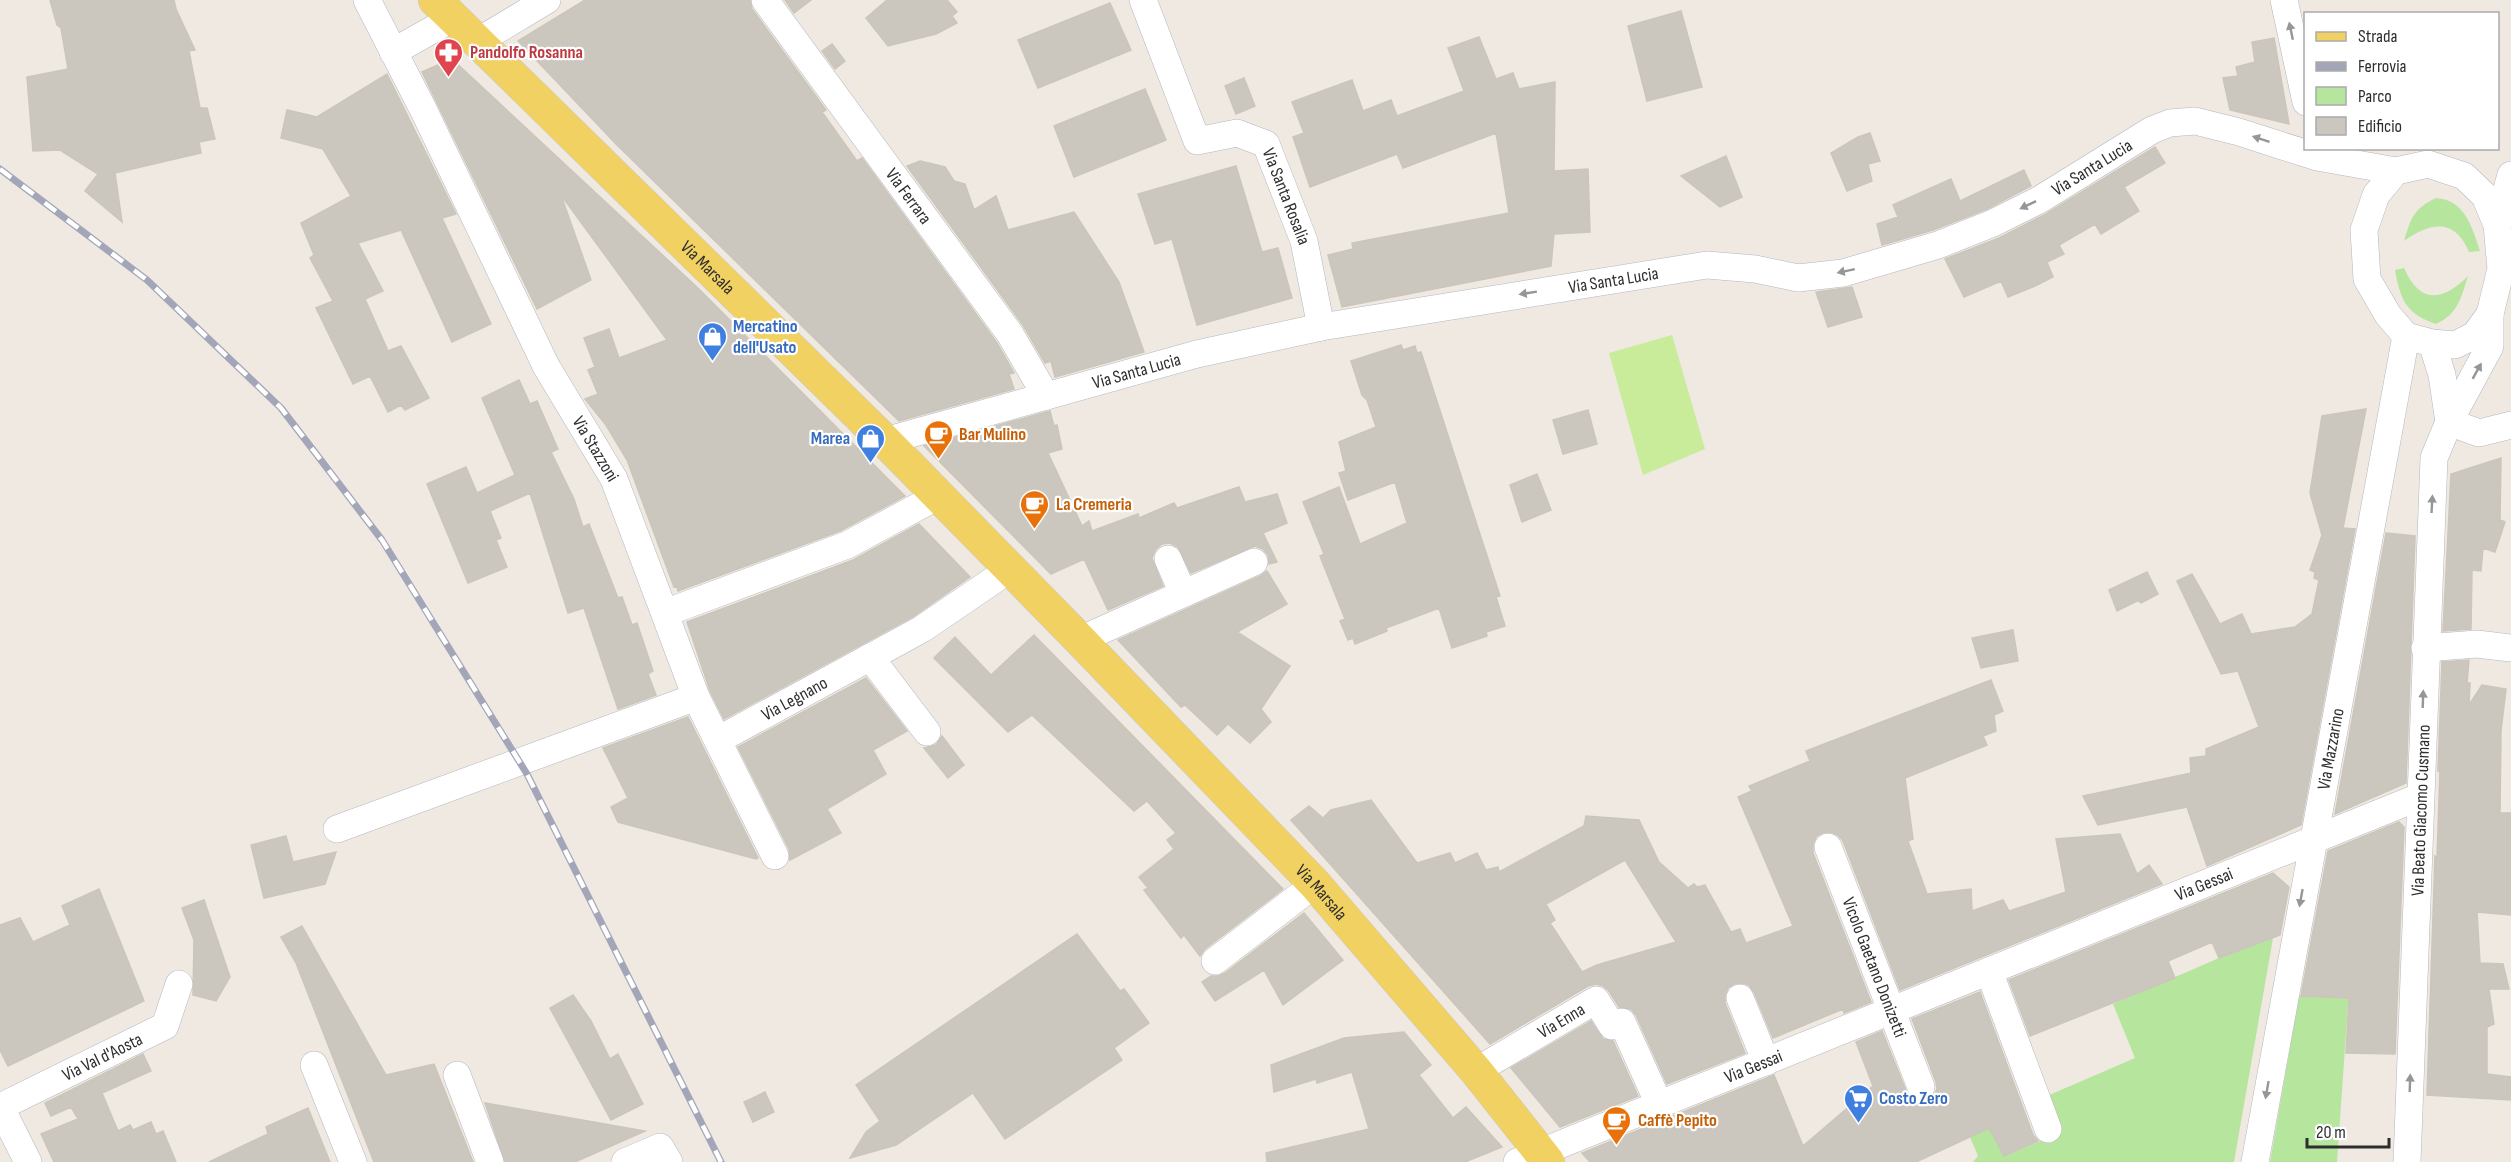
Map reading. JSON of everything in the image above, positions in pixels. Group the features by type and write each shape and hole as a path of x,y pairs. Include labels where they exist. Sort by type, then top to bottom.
{"main road":[{"name":"Via Marsala","path":"444,9 885,441 1315,884 1476,1071 1535,1159"}],"street":[{"name":"Via Stazzoni","path":"367,0 546,366 614,478 696,697 775,856"},
{"path":"477,42 547,0"},
{"name":"Via Ferrara","path":"765,0 1010,334 1046,396"},
{"name":"Via Santa Rosalia","path":"1143,0 1197,141 1237,133 1266,144 1304,241 1321,327"},
{"path":"2284,0 2304,93"},
{"path":"393,52 444,9"},
{"name":"Via Santa Lucia","path":"885,441 1197,354 1321,327 1707,265 1755,268 1798,278 1843,273 1938,245 1993,223 2048,195 2152,129 2170,123 2195,121 2304,150"},
{"name":"Via Santa Lucia","path":"2316,153 2396,171"},
{"path":"2428,164 2464,176 2485,196 2497,225 2501,269 2490,314 2475,335 2455,345 2432,343 2406,336 2388,315 2367,279 2364,230 2376,195 2396,171 2428,164"},
{"path":"2464,176 2511,164"},
{"path":"2497,225 2511,175"},
{"path":"2449,422 2501,349 2490,314"},
{"name":"Via Mazzarino","path":"2254,1162 2406,336"},
{"path":"2432,343 2442,375 2449,422"},
{"path":"2449,422 2479,433 2511,425"},
{"name":"Via Beato Giacomo Cusmano","path":"2407,1162 2419,797 2434,458 2449,422"},
{"path":"665,613 847,545 938,496"},
{"path":"1168,559 1183,593"},
{"path":"1080,640 1254,562"},
{"name":"Via Legnano","path":"718,740 922,629 1010,569"},
{"path":"2426,648 2477,644 2511,648"},
{"path":"870,657 927,732"},
{"path":"337,829 696,697"},
{"name":"Via Gessai","path":"1535,1159 1659,1104 2419,797"},
{"name":"Vicolo Gaetano Donizetti","path":"1828,847 1921,1087"},
{"path":"1215,962 1315,884"},
{"path":"1989,971 2048,1129"},
{"name":"Via Val d'Aosta","path":"0,1107 165,1026 178,984"},
{"path":"1740,998 1766,1062"},
{"name":"Via Enna","path":"1476,1071 1596,1000 1612,1026 1622,1022 1659,1104"},
{"path":"314,1065 353,1162"},
{"path":"457,1075 490,1162"},
{"path":"0,1107 28,1162"},
{"path":"625,1162 664,1154"}],"green space":[{"path":"2436,198 2446,200 2461,209 2470,224 2480,251 2469,252 2457,233 2441,227 2423,230 2404,241 2414,215 2422,206"},
{"path":"2404,268 2417,288 2432,295 2449,291 2468,276 2454,310 2436,324 2411,310 2402,297 2395,270"},
{"path":"1672,335 1705,449 1643,475 1609,353"},
{"path":"2273,938 2234,1162 1973,1162 1978,1156 1970,1137 1989,1128 2005,1156 2061,1132 2047,1096 2135,1058 2113,1004 2219,958"},
{"path":"2349,991 2337,1162 2270,1162 2299,996 2335,997"}],"building":[{"path":"50,0 174,0 195,50 189,51 200,108 207,108 215,139 199,142 201,153 115,173 122,222 85,191 98,174 60,150 33,151 27,77 68,69 61,28 57,25"},
{"path":"585,0 750,0 752,9 826,110 822,112 857,161 862,158 997,343 1014,373 1009,374 1014,389 899,421 616,144 518,41"},
{"path":"785,0 811,0 794,13"},
{"path":"887,0 947,0 957,12 952,16 957,23 936,34 888,46 866,18"},
{"path":"1110,3 1131,50 1038,88 1018,40"},
{"path":"1681,11 1702,87 1647,101 1628,26"},
{"path":"1479,37 1496,79 1513,73 1519,89 1555,82 1554,171 1588,169 1590,232 1554,234 1551,266 1342,307 1328,255 1353,249 1352,243 1509,213 1496,133 1403,168 1397,154 1310,187 1293,137 1304,133 1292,102 1352,80 1363,111 1391,100 1397,116 1464,91 1448,48"},
{"path":"2274,38 2289,124 2230,110 2223,78 2238,76 2236,67 2255,62 2252,42"},
{"path":"832,44 845,61 835,69 822,51"},
{"path":"452,59 700,290 905,496 840,531 678,591 677,586 674,587 627,460 606,425 585,399 598,394 588,370 595,367 584,338 609,329 619,358 667,340 561,195 591,280 537,309 422,72"},
{"path":"387,74 456,214 442,218 491,324 452,342 401,230 358,243 383,291 365,299 388,351 401,346 429,398 405,410 401,405 388,412 370,376 353,384 316,308 333,301 310,258 314,255 301,223 351,196 323,149 281,138 287,110 317,117"},
{"path":"1244,78 1255,106 1236,114 1225,86"},
{"path":"1145,89 1166,140 1074,177 1054,126"},
{"path":"1870,133 1880,161 1868,164 1872,181 1847,191 1831,153 1858,137"},
{"path":"2155,147 2165,163 2124,187 2139,211 2101,234 2095,224 2059,245 2064,254 2047,262 2053,277 2035,286 2008,297 2001,281 1964,297 1945,259 1999,238 2046,214"},
{"path":"1726,156 1742,197 1720,207 1681,176"},
{"path":"920,161 945,167 954,181 965,184 974,210 996,196 1008,230 1074,212 1119,282 1144,352 1055,377 1051,361 1045,363 1023,325 907,166"},
{"path":"1236,166 1262,252 1278,248 1292,298 1197,325 1172,239 1155,244 1138,194"},
{"path":"2024,170 2031,186 1987,209 1933,230 1882,245 1877,224 1898,217 1893,205 1951,179 1960,201"},
{"path":"1852,287 1862,317 1828,327 1816,292"},
{"path":"1401,345 1403,350 1415,346 1417,353 1421,352 1500,596 1496,597 1505,626 1486,632 1487,636 1452,648 1439,608 1386,628 1387,631 1355,644 1353,638 1348,640 1340,621 1345,619 1320,556 1324,554 1303,502 1339,487 1360,544 1407,523 1395,482 1348,500 1339,473 1346,471 1339,442 1376,427 1351,361"},
{"path":"519,380 530,404 537,401 558,449 551,452 574,499 583,527 589,524 618,598 622,597 632,625 637,623 653,671 648,674 656,695 618,709 584,608 568,613 530,493 490,511 501,538 496,540 507,567 468,583 427,484 466,467 477,493 515,475 482,398"},
{"path":"2366,409 2343,528 2355,529 2301,825 2207,866 2187,807 2098,825 2083,796 2191,773 2190,758 2206,756 2206,749 2259,727 2238,671 2221,674 2177,581 2192,574 2220,624 2242,614 2251,634 2295,627 2312,614 2319,580 2314,578 2315,572 2310,570 2322,535 2310,493 2322,416"},
{"path":"1588,410 1597,444 1563,454 1553,420"},
{"path":"1050,411 1054,426 1057,425 1062,449 1048,453 1082,526 1089,521 1092,531 1138,514 1139,518 1174,503 1177,508 1239,487 1245,502 1277,494 1287,523 1263,533 1277,562 1269,564 1268,555 1263,549 1255,546 1191,573 1178,547 1170,543 1162,544 1156,549 1152,558 1163,586 1108,610 1084,559 1051,574 924,446"},
{"path":"2501,458 2500,520 2505,522 2495,552 2483,548 2481,571 2472,570 2471,629 2443,631 2451,474"},
{"path":"1537,474 1551,510 1522,522 1510,485"},
{"path":"919,524 970,577 914,616 724,719 710,691 687,622 853,560"},
{"path":"2386,533 2415,536 2406,783 2335,814"},
{"path":"1267,571 1287,604 1237,632 1290,666 1261,709 1271,722 1250,743 1228,724 1217,735 1185,705 1181,707 1118,640"},
{"path":"2147,572 2158,594 2141,603 2139,600 2117,611 2109,590"},
{"path":"2013,630 2018,661 1981,668 1972,638"},
{"path":"1034,635 1283,889 1205,949 1200,956 1184,935 1181,938 1144,890 1148,888 1139,877 1174,849 1167,840 1176,833 1147,801 1134,811 1032,715 1008,732 934,658 955,637 991,675"},
{"path":"2469,660 2467,683 2470,683 2469,705 2482,685 2506,689 2501,731 2500,813 2511,813 2511,915 2477,912 2480,963 2503,964 2509,989 2489,989 2494,1024 2487,1027 2487,1074 2511,1077 2511,1100 2427,1095 2442,662"},
{"path":"866,678 907,731 873,750 886,774 827,809 841,833 790,860 789,849 738,747"},
{"path":"1991,680 2003,711 1994,715 1996,731 1983,736 1987,745 1905,778 1913,839 1908,841 1927,894 1971,889 1972,911 2003,900 2009,911 2066,892 2056,839 2120,834 2137,874 2149,865 2162,884 1900,990 1843,841 1831,832 1822,833 1816,837 1813,853 1871,1002 1844,1013 1843,1009 1773,1038 1749,985 1734,984 1728,988 1725,1003 1745,1053 1667,1084 1636,1015 1631,1009 1619,1007 1609,991 1596,984 1588,986 1490,1044 1291,820 1309,806 1323,818 1331,810 1371,800 1417,863 1450,853 1455,863 1477,853 1486,870 1498,867 1499,872 1584,826 1586,816 1639,820 1659,862 1688,888 1694,884 1697,887 1705,885 1731,932 1740,929 1746,943 1793,926 1738,797 1752,791 1749,786 1810,761 1806,751","holes":["1625,860 1676,942 1597,965 1582,972 1550,923 1555,920 1546,904"]},
{"path":"688,717 758,858 756,859 618,822 611,807 628,798 603,748"},
{"path":"942,736 964,765 948,778 924,748 936,745"},
{"path":"2399,822 2404,827 2395,1054 2346,1053 2349,998 2301,996 2328,851"},
{"path":"286,836 293,862 336,852 325,884 264,898 251,845"},
{"path":"2273,873 2289,887 2280,935 2219,958 2212,942 2168,961 2175,978 2030,1036 2009,980"},
{"path":"99,889 144,1001 8,1066 0,1050 0,925 20,918 33,942 70,925 62,906"},
{"path":"204,900 230,977 216,1001 193,995 194,940 182,908"},
{"path":"1304,913 1343,960 1283,1005 1264,970 1215,1001 1202,982 1211,976 1225,973"},
{"path":"302,926 386,1075 434,1064 473,1162 374,1162 296,963 281,937"},
{"path":"1077,934 1120,991 1124,989 1149,1023 1114,1048 1122,1060 1005,1139 973,1093 896,1145 850,1158 866,1132 880,1121 856,1085"},
{"path":"1980,992 2033,1135 2038,1141 2004,1156 1989,1128 1916,1162 1590,1162 1582,1153 1774,1075 1803,1146 1873,1086 1856,1042 1882,1031 1907,1093 1911,1099 1918,1102 1927,1101 1934,1096 1937,1089 1936,1082 1912,1019"},
{"path":"573,995 591,1021 610,1059 618,1054 643,1104 611,1120 550,1008"},
{"path":"1591,1021 1603,1039 1613,1041 1638,1096 1560,1127 1511,1068"},
{"path":"1404,1032 1431,1065 1419,1075 1453,1118 1466,1107 1502,1147 1465,1162 1267,1162 1266,1153 1369,1129 1352,1072 1317,1083 1316,1079 1274,1092 1271,1065 1344,1038"},
{"path":"143,1054 151,1071 102,1093 118,1131 130,1125 133,1130 151,1122 156,1134 163,1131 176,1162 54,1162 41,1134 78,1119 71,1107 51,1116 45,1103"},
{"path":"765,1092 774,1112 753,1122 744,1102"},
{"path":"485,1103 645,1131 575,1162 505,1162"},
{"path":"308,1108 330,1162 209,1162 268,1134 266,1127"}],"railway":[{"path":"0,169 147,280 281,408 382,540 527,774 721,1162"}],"place":[{"name":"Pandolfo Rosanna","path":"449,78"},
{"name":"Mercatino dell'Usato","path":"712,362"},
{"name":"Bar Mulino","path":"938,460"},
{"name":"Marea","path":"871,464"},
{"name":"La Cremeria","path":"1035,530"},
{"name":"Costo Zero","path":"1858,1124"},
{"name":"Caffè Pepito","path":"1617,1146"}]}
